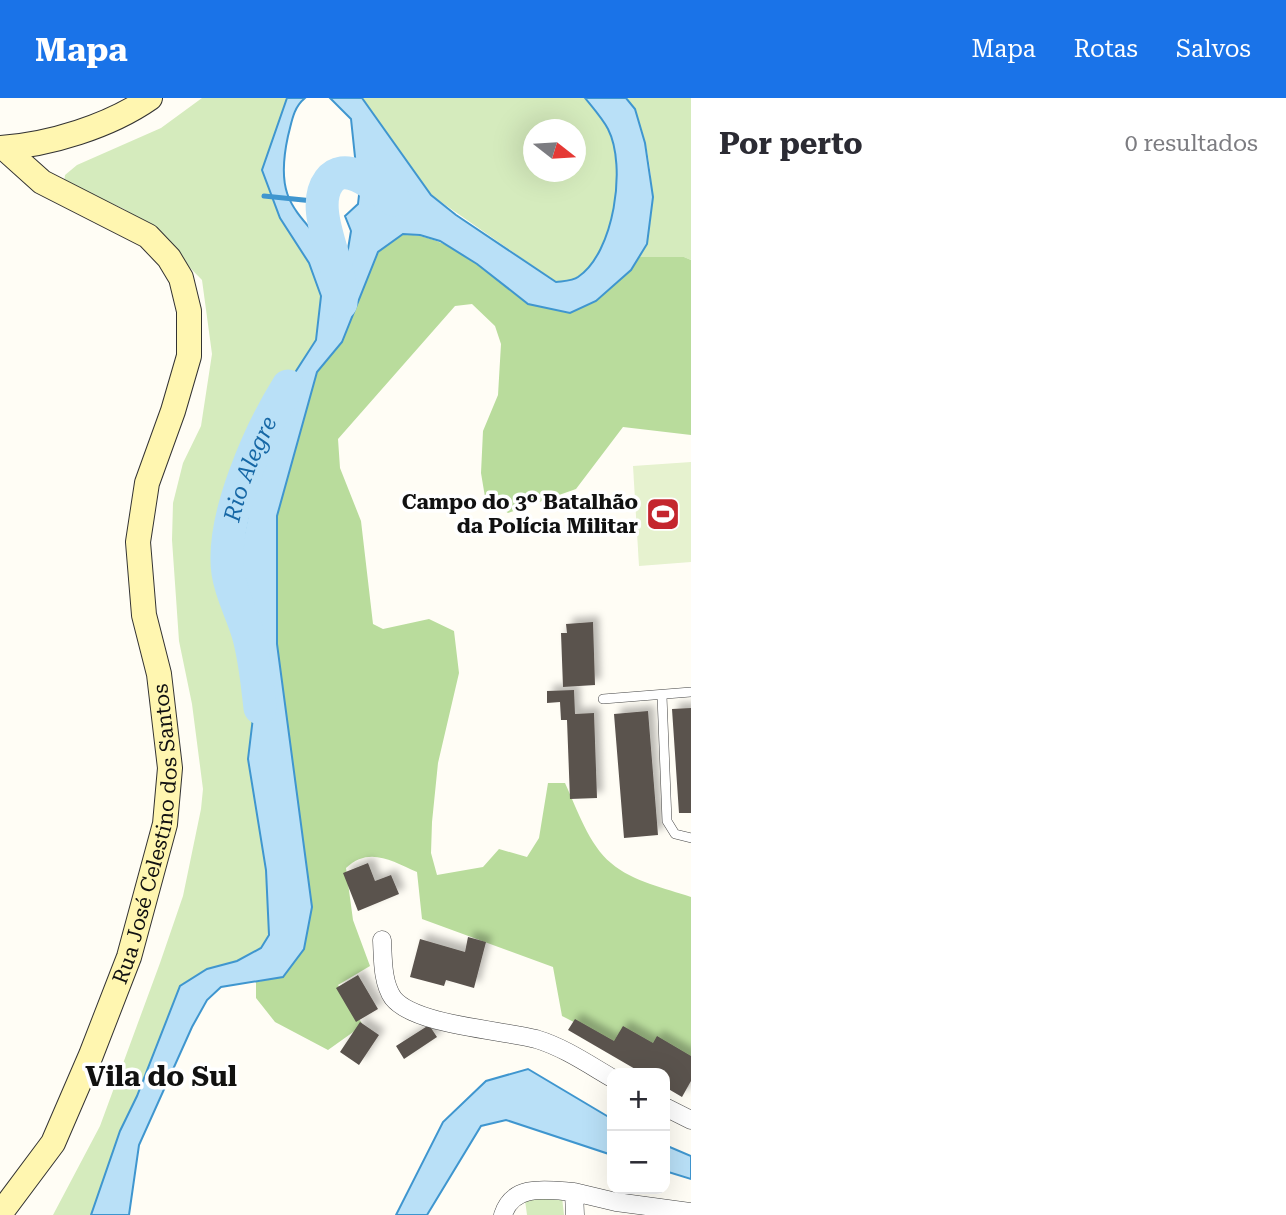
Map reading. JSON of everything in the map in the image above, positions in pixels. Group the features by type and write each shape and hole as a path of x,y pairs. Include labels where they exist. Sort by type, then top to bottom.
{"street":[{"path":"2,148 83,130 136,108 150,98"},
{"name":"Rua José Celestino dos Santos","path":"0,1214 53,1143 91,1055 129,957 165,824 170,768 159,674 144,615 138,542 146,484 173,411 189,356 189,311 181,278 169,258 148,236 42,182 2,148"},
{"path":"382,940 388,986 399,1003 448,1022 535,1039 560,1048 607,1075"},
{"path":"670,1110 691,1120"},
{"path":"503,1215 506,1206 516,1195 534,1189 574,1192 616,1202 691,1212"},
{"path":"574,1192 575,1215"}],"lane":[{"path":"603,699 691,692"},
{"path":"662,696 667,821 676,834 691,838"}],"green space":[{"path":"202,98 287,98 262,170 280,218 309,263 321,296 316,340 269,413 234,581 254,642 255,701 248,759 266,870 269,935 262,948 237,961 207,969 180,986 137,1096 120,1131 91,1215 53,1215 100,1126 160,963 183,896 201,809 203,789 192,704 179,641 172,540 173,503 183,463 201,426 212,354 202,280 150,227 124,209 64,182 65,175 77,165 161,128"},
{"path":"362,98 585,98 606,125 614,145 614,208 601,249 590,265 578,277 556,282 431,195"},
{"path":"626,98 691,98 691,260 684,257 639,257 650,222 651,176 642,132"},
{"path":"403,234 421,236 455,249 528,304 631,270 639,257 684,257 691,260 691,435 623,427 576,489 508,513 485,497 481,473 483,431 498,395 501,344 495,326 472,304 455,306 338,439 340,468 361,521 373,624 383,629 429,619 454,631 459,673 438,763 432,822 431,853 437,875 483,867 499,849 527,857 539,838 548,783 565,783 590,837 611,863 639,880 691,897 691,1067 647,1059 562,1016 553,967 422,919 417,872 381,858 363,858 346,868 353,920 370,966 338,985 363,1025 328,1050 275,1022 256,998 256,982 283,977 312,907 277,644 277,516 317,372 342,342 378,251"},
{"name":"Campo do 3º Batalhão da Polícia Militar","path":"691,462 691,562 639,566 633,466"},
{"path":"562,1197 564,1215 527,1215 525,1200"}],"water":[{"path":"287,98 305,98 295,110 288,136 284,159 287,192 292,205 336,260 347,255 351,231 345,216 358,204 359,195 351,119 330,98 362,98 431,195 456,215 556,282 576,278 590,265 601,249 614,208 614,145 606,125 585,98 626,98 635,109 645,143 653,197 647,244 631,270 596,301 570,313 528,304 477,264 440,241 420,235 403,234 378,252 342,342 317,372 277,516 277,644 312,907 304,949 283,977 221,987 207,1000 192,1027 139,1145 129,1215 91,1215 120,1131 137,1096 180,986 207,969 237,961 261,948 269,935 266,870 248,759 255,701 254,642 234,582 269,413 316,340 321,296 309,263 280,218 262,170"},
{"path":"528,1069 607,1116 607,1153 506,1120 481,1126 427,1215 396,1215 443,1122 486,1081"},
{"path":"670,1147 691,1156 691,1179 670,1173"}],"building":[{"path":"593,622 595,685 563,687 561,633 567,633 566,624"},
{"path":"574,690 575,714 594,713 597,798 570,799 567,720 561,720 560,702 547,703 547,691"},
{"path":"691,708 691,813 679,813 672,709"},
{"path":"648,711 658,835 624,838 614,714"},
{"path":"368,863 375,881 391,875 399,894 358,911 343,873"},
{"path":"468,937 486,942 474,988 446,980 444,986 410,977 420,939 465,952"},
{"path":"358,975 378,1009 356,1022 336,988"},
{"path":"575,1019 614,1041 623,1026 653,1043 657,1036 691,1056 691,1081 682,1097 670,1090 670,1068 633,1068 568,1030"},
{"path":"360,1022 379,1035 359,1065 340,1052"},
{"path":"429,1025 437,1037 404,1059 396,1046"}],"waterway":[{"name":"Rio Alegre","path":"341,303 338,273 322,208 323,193 329,181 336,175 353,174 394,200"},
{"path":"264,196 323,202"},
{"name":"Rio Alegre","path":"260,708 256,671 246,626 229,581 227,551 230,527 244,476 288,386"}],"place":[{"name":"Campo do 3º Batalhão da Polícia Militar","path":"663,514"}],"district":[{"name":"Vila do Sul","path":"161,1076"}]}
